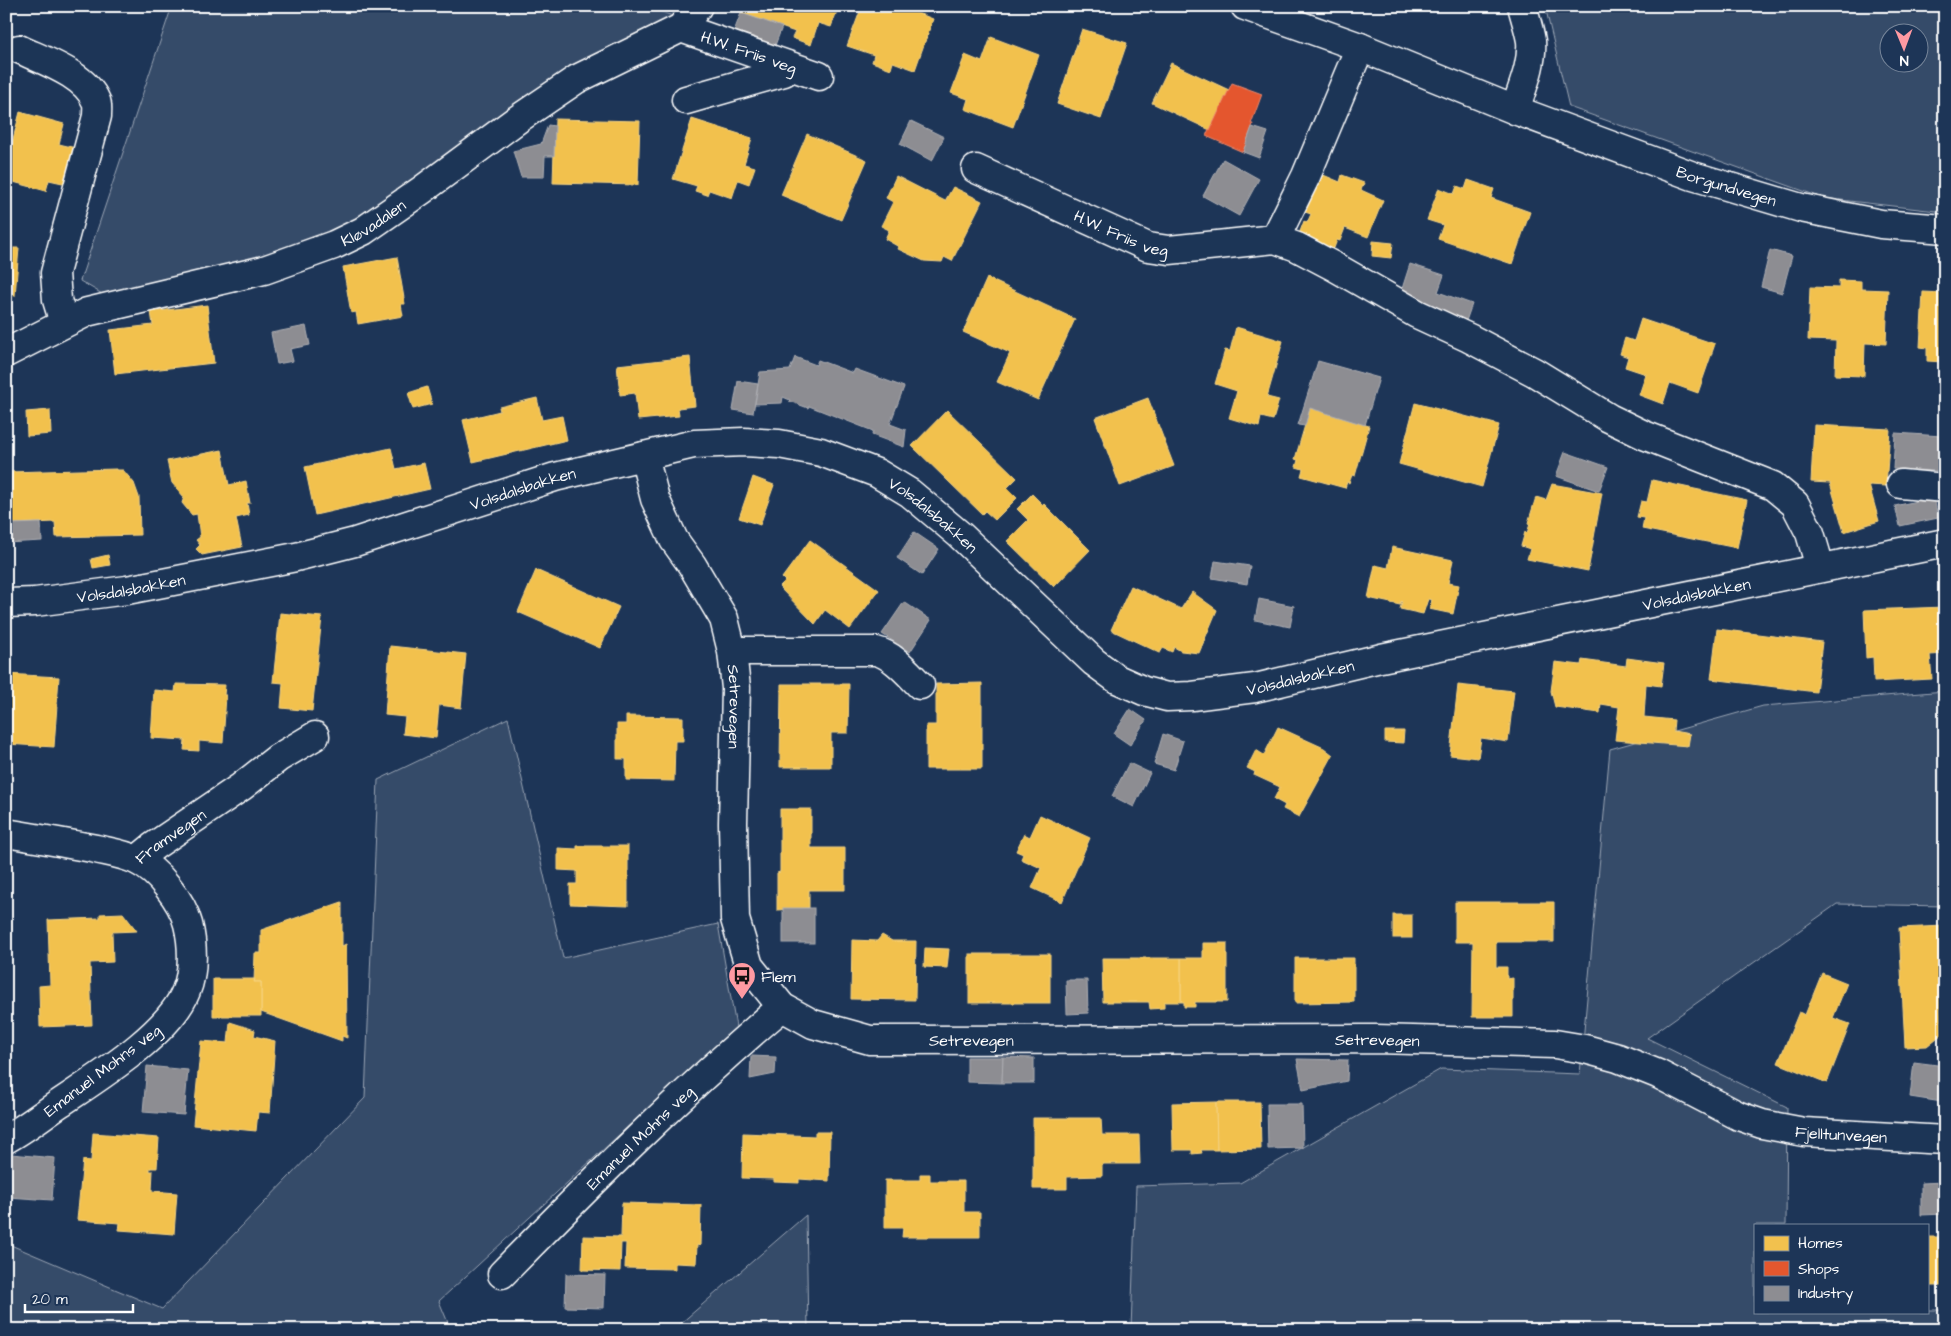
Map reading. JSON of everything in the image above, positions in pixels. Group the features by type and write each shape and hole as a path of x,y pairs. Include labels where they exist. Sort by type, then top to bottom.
{"street":[{"name":"Kløvadalen","path":"6,353 87,312 264,270 334,245 363,231 422,190 518,118 577,79 681,28 698,6"},
{"name":"Borgundvegen","path":"1245,6 1360,47 1515,110 1693,176 1801,208 1881,224 1945,229"},
{"path":"1515,110 1530,60 1531,41 1522,6"},
{"name":"H.W. Friis veg","path":"681,28 819,76"},
{"path":"1275,239 1306,176 1360,47"},
{"path":"19,49 82,82 90,89 97,103 97,116 55,274 57,300 64,323"},
{"path":"686,100 784,72 792,67"},
{"name":"H.W. Friis veg","path":"976,169 1148,247 1169,250 1275,239 1297,247 1336,267 1417,314 1469,338 1534,372 1609,418 1644,436 1773,486 1795,504 1810,533 1820,567"},
{"name":"Volsdalsbakken","path":"6,602 35,602 127,590 296,557 407,526 555,477 694,444 744,442 779,444 821,452 877,473 910,493 960,535 1094,662 1117,679 1144,691 1167,697 1255,688 1381,658 1945,543"},
{"name":"Setrevegen","path":"644,456 655,499 674,540 724,619 732,651 736,688 733,822 735,919 749,966 782,1007 813,1024 870,1040 1376,1039 1555,1044 1585,1049 1618,1058 1658,1074 1739,1116"},
{"path":"1900,484 1945,488"},
{"path":"732,651 876,651 900,666 920,685"},
{"name":"Framvegen","path":"6,833 70,844 138,860 154,846 241,787 278,758 314,736"},
{"name":"Emanuel Mohns veg","path":"6,1139 78,1092 152,1037 178,1008 187,990 191,964 190,933 185,915 175,896 153,872 138,860"},
{"name":"Emanuel Mohns veg","path":"502,1274 602,1173 723,1057 782,1007"},
{"name":"Fjelltunvegen","path":"1739,1116 1762,1124 1804,1132 1945,1140"}],"shaded area":[{"path":"172,6 645,6 673,16 566,71 509,108 416,184 357,221 262,261 104,295 80,281"},
{"path":"1545,6 1945,6 1945,212 1823,198 1569,107"},
{"path":"1945,691 1945,906 1837,904 1647,1038 1787,1107 1786,1224 1754,1224 1754,1314 1928,1314 1928,1310 1945,1310 1945,1330 1131,1330 1136,1186 1240,1183 1441,1069 1580,1074 1610,749 1763,706"},
{"path":"508,718 563,958 718,924 736,1027 439,1301 451,1330 6,1330 6,1243 162,1309 365,1098 378,780"},
{"path":"806,1215 808,1330 673,1330"}],"building: Homes":[{"path":"743,6 839,6 831,27 818,23 811,45 792,38 795,32 741,13"},
{"path":"862,6 917,6 915,12 933,19 915,70 893,62 891,69 872,62 874,55 847,46"},
{"path":"1082,29 1127,43 1101,119 1057,104"},
{"path":"991,37 1039,55 1013,127 965,109 968,99 951,93 965,55 982,62"},
{"path":"1171,63 1229,90 1210,130 1152,103"},
{"path":"20,112 64,124 59,144 76,148 67,184 49,180 46,191 6,180 6,166"},
{"path":"555,119 640,121 638,185 553,183"},
{"path":"692,119 752,138 744,164 755,167 749,184 738,180 732,198 709,190 707,195 695,191 697,186 673,179"},
{"path":"807,134 867,160 841,220 781,195"},
{"path":"1321,174 1340,182 1342,175 1364,183 1361,190 1383,200 1368,237 1345,228 1340,241 1337,240 1331,256 1296,242 1304,221 1307,223 1311,214 1305,212"},
{"path":"896,176 945,201 953,187 982,201 952,261 944,257 942,262 924,261 898,249 899,247 885,239 889,230 881,226 893,202 886,198"},
{"path":"1468,180 1494,189 1491,198 1530,212 1512,264 1438,239 1443,225 1427,220 1439,188 1454,194 1457,186 1465,189"},
{"path":"1373,241 1393,243 1391,258 1372,256"},
{"path":"6,248 19,248 15,296 9,295 8,302 6,302"},
{"path":"397,257 405,304 401,304 403,316 358,324 356,312 351,313 343,267"},
{"path":"987,278 1075,319 1038,400 997,382 1010,353 963,332"},
{"path":"1839,280 1861,281 1861,289 1888,290 1886,344 1865,343 1864,376 1835,375 1836,341 1808,340 1810,287 1839,288"},
{"path":"1923,292 1945,293 1945,364 1943,362 1927,361 1927,348 1920,347"},
{"path":"207,305 214,363 115,374 110,330 153,325 151,312"},
{"path":"1641,319 1715,344 1698,393 1670,383 1663,404 1639,395 1646,374 1625,367 1628,357 1620,354 1625,338 1634,341"},
{"path":"1236,327 1283,341 1267,397 1279,400 1273,420 1261,417 1259,427 1229,418 1237,391 1215,384 1225,350 1230,351"},
{"path":"690,357 695,406 678,408 679,416 638,420 635,393 620,395 617,365"},
{"path":"427,387 432,404 413,409 408,393"},
{"path":"537,398 542,420 562,416 567,440 473,462 463,420 500,411 499,407"},
{"path":"1148,398 1174,466 1120,486 1095,418"},
{"path":"1415,403 1499,425 1482,487 1399,464"},
{"path":"1310,408 1369,426 1355,476 1352,475 1345,488 1301,476 1303,469 1296,467 1298,460 1295,459"},
{"path":"50,410 51,434 27,436 26,412"},
{"path":"947,410 1017,478 1007,488 1017,498 995,520 985,511 982,514 912,446"},
{"path":"1814,425 1890,429 1886,486 1869,485 1879,521 1844,532 1830,483 1811,482"},
{"path":"391,448 396,469 424,463 430,489 315,515 305,467"},
{"path":"222,450 229,485 246,481 250,503 247,503 249,515 236,518 242,547 202,555 196,549 200,545 196,540 200,537 197,514 192,515 182,503 184,497 172,483 167,461"},
{"path":"123,470 134,483 139,497 140,535 56,537 55,522 10,524 8,472"},
{"path":"753,477 774,485 760,525 739,518"},
{"path":"1652,480 1747,500 1737,548 1642,529 1644,518 1637,517 1641,501 1647,502"},
{"path":"1552,484 1602,493 1588,571 1527,559 1530,549 1521,546 1525,532 1527,533 1530,524 1528,523 1536,497 1546,500"},
{"path":"1032,494 1090,550 1054,587 1007,541 1028,520 1017,509"},
{"path":"810,540 879,590 850,629 825,610 815,624 779,587 785,581 782,578"},
{"path":"1392,547 1453,560 1448,583 1459,585 1453,614 1429,609 1432,600 1428,599 1423,614 1400,609 1401,601 1400,605 1368,598 1375,565 1388,568"},
{"path":"108,555 110,565 93,568 91,559"},
{"path":"536,570 619,607 600,648 518,612"},
{"path":"1131,586 1181,609 1192,592 1217,610 1199,653 1181,651 1174,647 1172,652 1163,648 1160,653 1111,630"},
{"path":"1945,607 1945,654 1930,655 1932,679 1874,682 1873,657 1866,658 1864,610"},
{"path":"280,613 322,617 312,711 281,708 283,683 273,682"},
{"path":"1717,629 1822,642 1816,692 1711,679"},
{"path":"390,646 466,654 461,708 439,705 436,738 403,734 405,717 385,715"},
{"path":"1627,658 1664,663 1661,686 1646,684 1644,717 1674,720 1673,731 1690,734 1688,746 1615,740 1619,707 1601,704 1600,713 1555,707 1551,691 1555,662 1581,665 1582,660 1626,666"},
{"path":"6,674 59,677 54,747 6,744"},
{"path":"982,683 982,769 926,769 926,725 936,725 936,684"},
{"path":"176,684 225,685 223,743 199,741 199,751 184,750 185,740 151,738 154,690 175,692"},
{"path":"781,684 849,684 848,733 831,733 831,767 780,767"},
{"path":"1458,685 1514,691 1508,742 1481,738 1478,758 1450,755"},
{"path":"626,716 683,717 683,741 675,741 674,781 626,780 626,759 617,759 617,724 626,724"},
{"path":"1278,727 1324,748 1333,755 1299,817 1283,809 1285,805 1274,799 1280,787 1254,775 1255,772 1247,768 1256,750 1264,755"},
{"path":"1385,731 1404,731 1403,743 1385,742"},
{"path":"780,809 811,809 811,848 845,848 845,890 809,890 809,908 777,910 777,873 780,872"},
{"path":"1040,815 1090,838 1062,902 1032,888 1041,868 1021,859 1023,854 1016,851 1024,834 1030,837"},
{"path":"577,846 628,846 628,906 570,904 570,884 577,884 577,871 558,870 558,848 577,849"},
{"path":"342,902 342,946 346,944 347,1038 342,1036 342,1041 261,1012 261,982 254,982 255,953 261,953 261,930"},
{"path":"1455,902 1554,902 1554,942 1496,942 1496,967 1507,967 1507,979 1513,978 1513,1017 1472,1017 1473,942 1455,942"},
{"path":"123,913 137,931 112,932 113,962 90,963 92,1025 40,1027 39,986 50,985 48,920 100,918 100,914"},
{"path":"1393,915 1412,915 1412,938 1393,938"},
{"path":"1945,926 1945,975 1939,975 1942,1034 1927,1046 1905,1047 1899,928"},
{"path":"882,935 892,941 916,941 915,1000 851,999 852,940 877,941"},
{"path":"1203,943 1227,943 1227,1002 1195,1002 1195,1007 1184,1007 1184,1002 1181,1002 1181,958 1203,958"},
{"path":"925,948 949,949 947,968 924,967"},
{"path":"969,954 1050,954 1050,1003 969,1003"},
{"path":"1102,958 1181,958 1181,1002 1164,1002 1164,1008 1150,1009 1149,1002 1103,1002"},
{"path":"1295,958 1354,958 1354,1002 1295,1003"},
{"path":"1822,973 1847,983 1833,1018 1850,1024 1827,1083 1778,1063 1799,1012 1805,1015"},
{"path":"213,979 255,979 254,982 261,982 261,1016 213,1016"},
{"path":"230,1022 255,1030 254,1036 275,1041 270,1113 258,1112 256,1131 193,1125 201,1041 228,1043"},
{"path":"1216,1102 1217,1150 1201,1150 1202,1153 1192,1154 1192,1150 1173,1150 1172,1103"},
{"path":"1216,1102 1260,1102 1261,1149 1217,1150"},
{"path":"1033,1118 1101,1118 1102,1135 1139,1135 1140,1164 1102,1164 1102,1176 1067,1177 1067,1189 1033,1189"},
{"path":"815,1132 830,1132 829,1181 799,1179 799,1183 774,1182 774,1179 742,1178 743,1133 815,1136"},
{"path":"93,1133 159,1138 157,1168 150,1168 150,1171 153,1171 152,1191 177,1193 174,1234 119,1230 120,1223 77,1220 83,1160 91,1161"},
{"path":"920,1174 930,1174 930,1181 964,1181 964,1212 980,1212 980,1237 902,1237 903,1228 885,1228 885,1180 920,1180"},
{"path":"622,1203 701,1205 700,1246 697,1245 696,1264 675,1263 675,1269 625,1268 626,1243 621,1243 620,1271 582,1270 583,1236 621,1237"},
{"path":"1928,1237 1945,1237 1945,1286 1928,1286"}],"building: Shops":[{"path":"1232,83 1262,94 1243,152 1206,136"}],"building: Industry":[{"path":"741,13 782,27 774,48 733,34"},
{"path":"911,121 944,137 932,161 900,144"},
{"path":"548,125 555,126 554,156 545,156 544,177 521,177 513,151 541,144"},
{"path":"1252,127 1268,132 1259,158 1243,152"},
{"path":"1223,159 1259,179 1239,216 1203,196"},
{"path":"1770,250 1792,256 1782,293 1761,287"},
{"path":"1410,264 1444,275 1438,292 1472,304 1466,321 1399,298"},
{"path":"306,326 310,345 290,349 293,361 277,364 271,333"},
{"path":"795,357 816,365 818,360 853,373 855,369 904,387 890,424 906,430 904,447 872,435 873,431 809,406 808,408 789,401 783,397 782,403 755,404 760,372 790,370"},
{"path":"1318,361 1379,378 1365,425 1310,408 1305,426 1298,425"},
{"path":"738,381 758,384 753,413 733,410"},
{"path":"1895,433 1942,436 1940,471 1893,469"},
{"path":"1565,452 1608,467 1599,491 1556,476"},
{"path":"1934,497 1938,518 1900,526 1895,506"},
{"path":"6,518 10,518 10,524 41,523 42,541 6,543"},
{"path":"914,532 939,549 922,575 897,558"},
{"path":"1215,561 1250,566 1247,584 1212,578"},
{"path":"1259,599 1294,606 1290,627 1255,620"},
{"path":"904,602 931,620 910,652 882,634"},
{"path":"1130,709 1146,720 1130,745 1114,734"},
{"path":"1163,734 1183,741 1174,770 1154,764"},
{"path":"6,760 11,760 8,809 6,809"},
{"path":"1129,763 1150,773 1134,807 1112,796"},
{"path":"783,908 814,908 814,943 783,943"},
{"path":"1066,980 1087,980 1088,1013 1067,1014"},
{"path":"751,1056 776,1057 775,1074 750,1079"},
{"path":"967,1057 1003,1057 1002,1083 967,1082"},
{"path":"1003,1057 1034,1058 1034,1083 1002,1083"},
{"path":"1297,1059 1348,1060 1347,1081 1303,1090"},
{"path":"1914,1062 1945,1066 1942,1102 1910,1097"},
{"path":"147,1066 188,1070 184,1115 143,1112"},
{"path":"1267,1104 1302,1104 1303,1148 1268,1149"},
{"path":"11,1154 55,1158 52,1200 8,1197"},
{"path":"1945,1182 1945,1214 1921,1215 1921,1183"},
{"path":"566,1274 605,1275 604,1308 565,1307"}],"place":[{"name":"Flem","path":"742,1000"}]}
